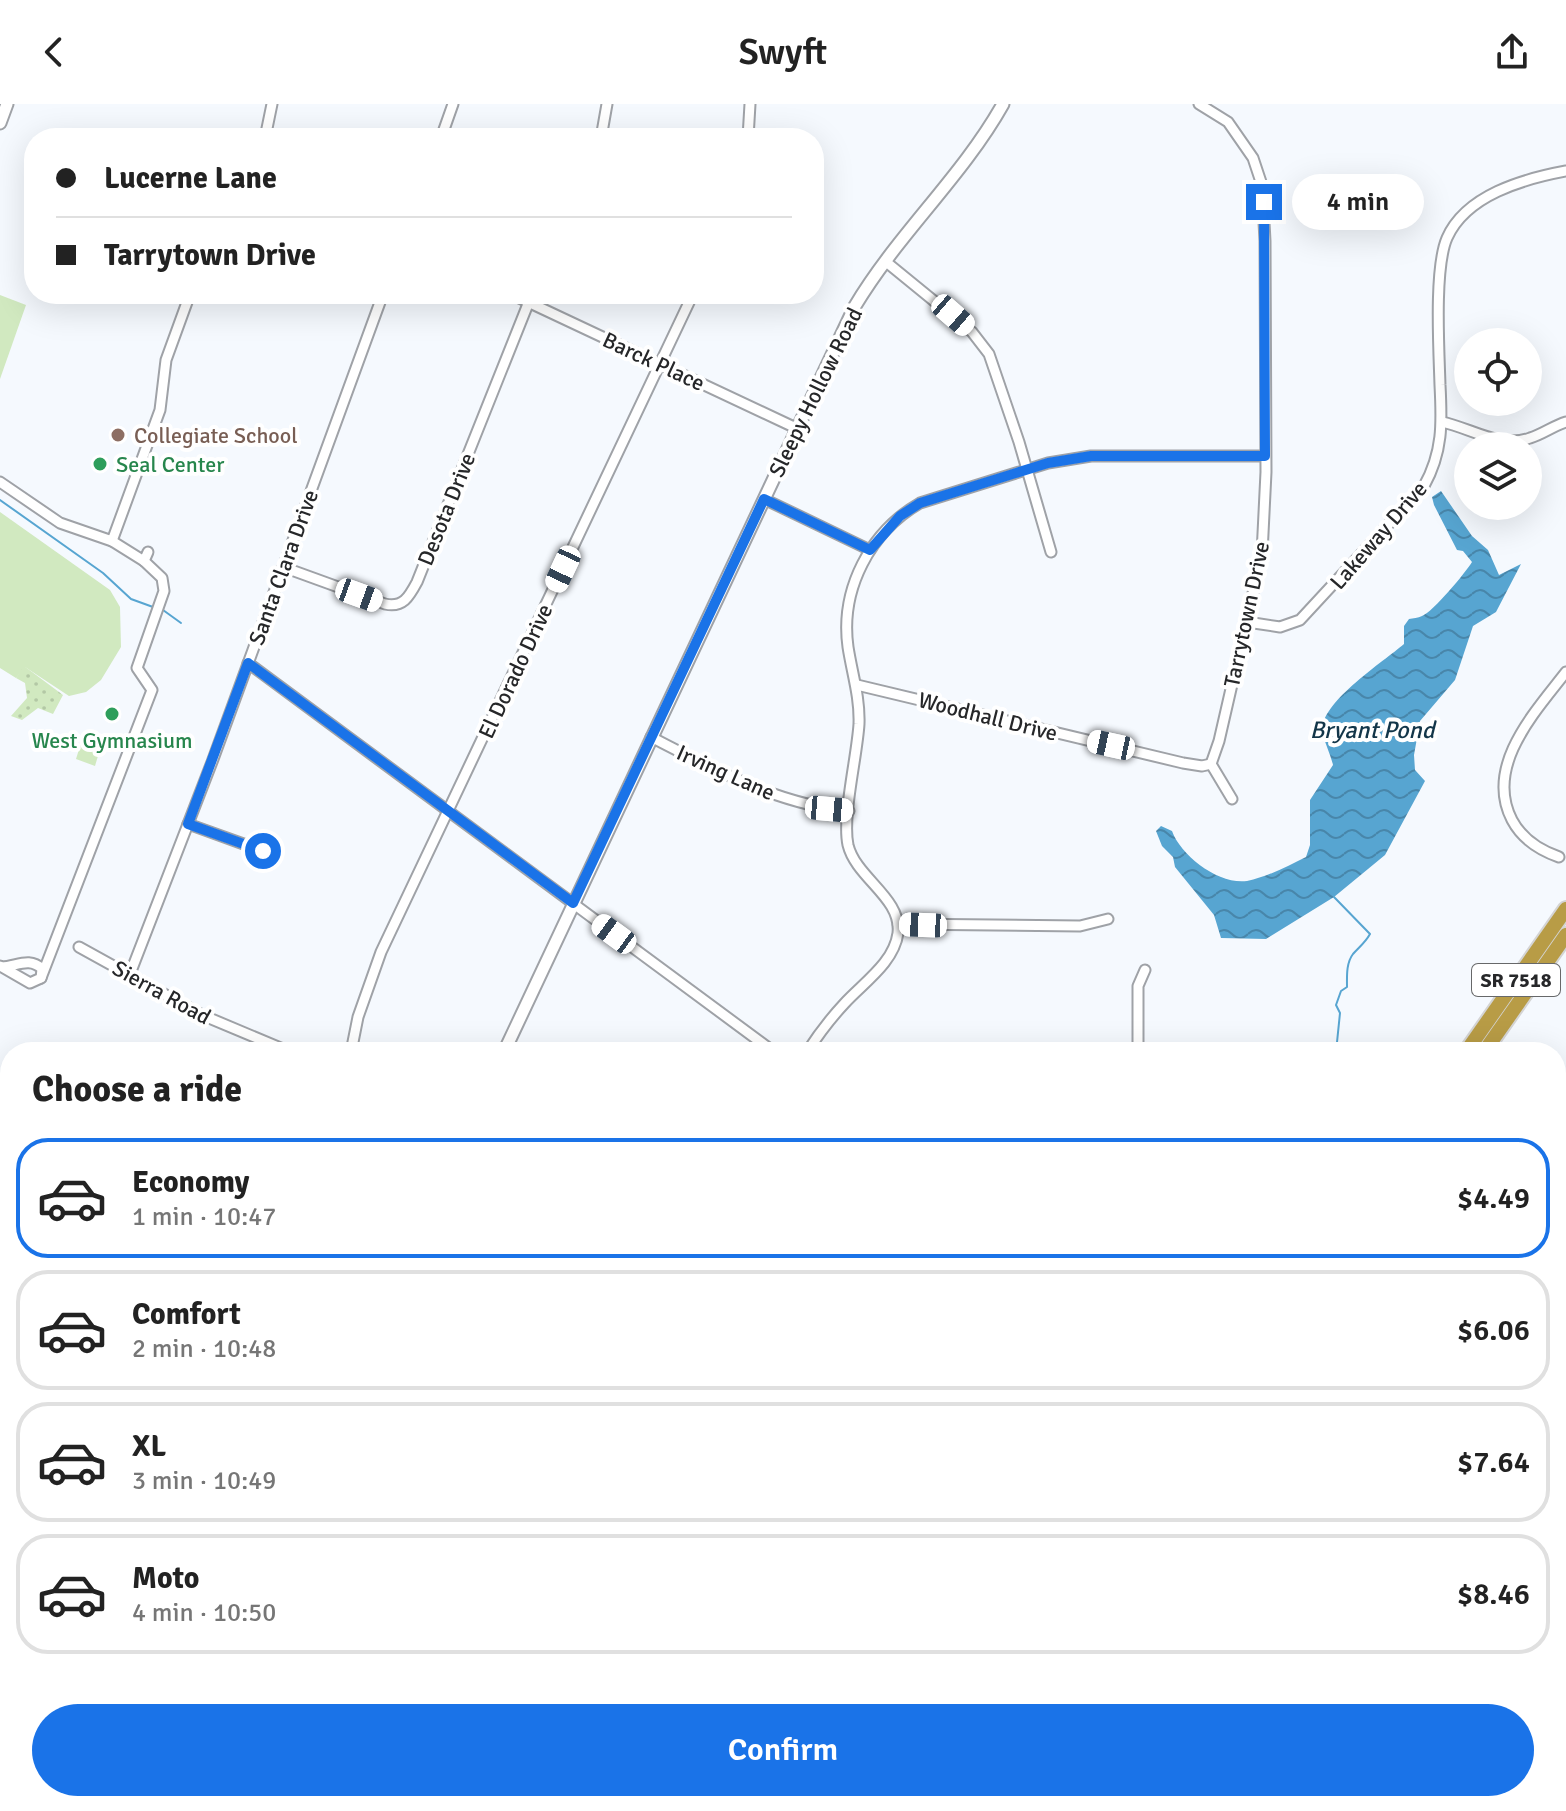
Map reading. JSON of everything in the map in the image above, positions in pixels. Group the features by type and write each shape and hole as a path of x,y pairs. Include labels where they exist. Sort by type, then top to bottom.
{"highway":[{"name":"SR 7518","path":"1473,1042 1566,909"},
{"name":"SR 7518","path":"1491,1042 1566,935"}],"street":[{"path":"0,123 7,104"},
{"path":"267,128 272,104"},
{"path":"445,128 453,104"},
{"path":"603,128 607,104"},
{"path":"749,128 750,104"},
{"name":"Sleepy Hollow Road","path":"509,1042 855,306 885,261 973,151 1003,104"},
{"name":"Tarrytown Drive","path":"1199,104 1215,112 1236,131 1253,158 1262,185 1265,241 1262,554 1211,764"},
{"name":"Lakeway Drive","path":"1247,622 1280,627 1289,625 1308,612 1424,486 1438,456 1442,422 1440,277 1446,239 1462,215 1484,199 1511,186 1566,171"},
{"path":"885,261 984,344 1001,384 1051,552"},
{"path":"112,541 160,410 165,364 186,304"},
{"name":"Santa Clara Drive","path":"130,974 379,304"},
{"name":"Desota Drive","path":"283,567 385,604 396,605 406,600 417,582 528,304"},
{"name":"Barck Place","path":"542,304 796,428"},
{"name":"El Dorado Drive","path":"354,1042 371,977 688,304"},
{"path":"1442,422 1512,442 1529,439 1566,422"},
{"path":"814,1042 827,1023 890,955 898,924 889,904 862,873 852,856 847,838 859,722 847,619 855,581 870,550 900,516 920,503 1064,459 1091,456 1265,456"},
{"path":"0,482 60,523 129,545 146,556 162,578 164,591 137,668 152,690 41,978 30,983 1,966"},
{"path":"764,499 870,550"},
{"path":"248,663 761,1042"},
{"path":"1559,857 1547,853 1524,837 1508,812 1503,790 1509,758 1524,729 1566,672"},
{"name":"Woodhall Drive","path":"857,685 1183,763 1211,764"},
{"name":"Irving Lane","path":"651,737 783,798 849,811"},
{"path":"1211,764 1232,799"},
{"path":"188,824 263,851"},
{"path":"898,924 1080,926 1108,919"},
{"name":"Sierra Road","path":"79,947 212,1020 266,1042"},
{"path":"1,966 16,966 30,961 42,969 41,978"},
{"path":"1138,1042 1138,986 1145,970"}],"green space":[{"path":"0,295 26,305 0,379"},
{"path":"0,512 110,590 120,607 121,647 101,680 86,692 69,696 25,667 16,678 0,668"},
{"path":"24,666 63,695 53,714 38,708 22,720 11,716 27,698 25,683 16,678"},
{"path":"84,733 103,739 95,766 76,759"}],"water":[{"name":"Bryant Pond","path":"1441,491 1454,510 1454,520 1461,520 1472,536 1488,550 1499,575 1521,564 1496,612 1473,626 1455,680 1420,721 1414,755 1415,770 1425,781 1385,855 1334,897 1266,939 1221,938 1214,915 1175,867 1173,857 1162,846 1156,831 1161,826 1172,831 1184,850 1202,867 1236,881 1262,877 1306,857 1310,845 1310,800 1333,765 1322,732 1325,718 1343,694 1404,644 1404,626 1409,619 1422,616 1434,607 1472,562 1463,551 1457,550 1432,497"}],"waterway":[{"path":"0,500 103,573 131,599 153,607"},
{"path":"163,610 181,623"},
{"path":"1334,897 1370,934 1351,958 1347,987 1341,991 1336,1005 1340,1013 1337,1042"}],"place":[{"name":"Collegiate School","path":"118,435"},
{"name":"Seal Center","path":"100,464"},
{"name":"West Gymnasium","path":"112,714"}],"route":[{"path":"263,851 188,824 248,663 573,903 764,499 870,550 900,516 920,503 1064,459 1091,456 1265,456 1264,202"}]}
